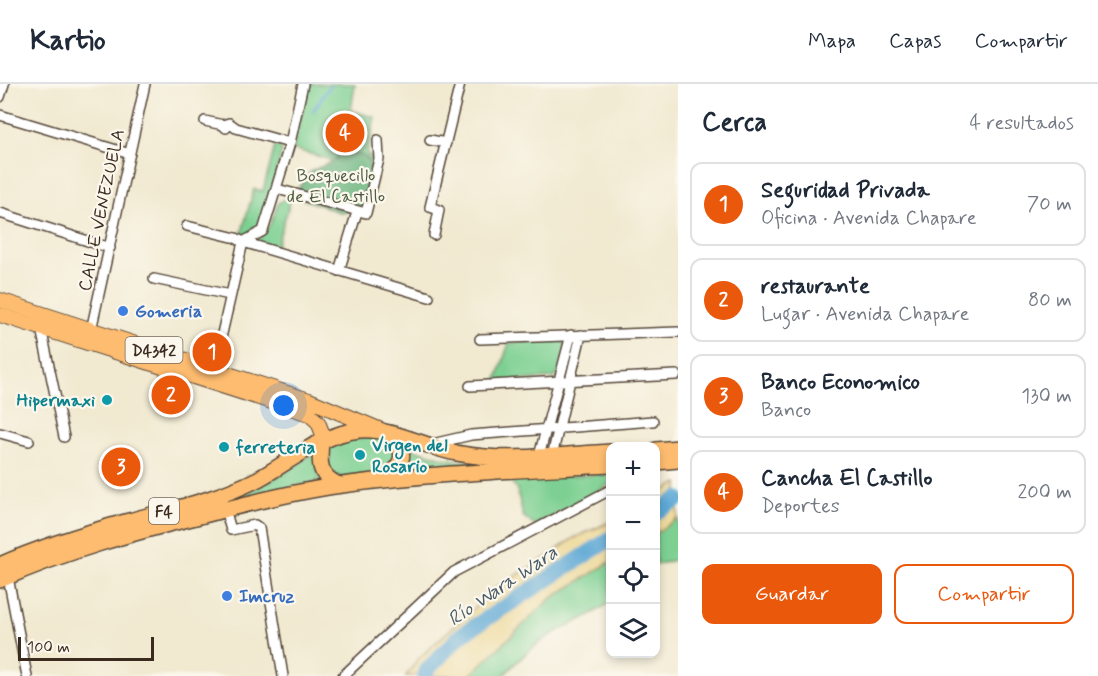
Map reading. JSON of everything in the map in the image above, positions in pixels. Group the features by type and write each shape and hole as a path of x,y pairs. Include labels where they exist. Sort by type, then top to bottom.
{"highway":[{"name":"F4","path":"3,574 125,522 221,496 257,479 323,441 349,432 360,430 388,434 455,453 488,458 606,452"},
{"path":"383,480 394,472 402,456 400,448 388,434"},
{"path":"323,441 319,459 321,471 325,477 339,485"},
{"path":"660,450 678,448"},
{"path":"660,462 678,460"},
{"name":"F4","path":"3,574 113,539 225,509 339,485 606,465"}],"main road":[{"name":"D4342","path":"0,300 90,336 388,434"},
{"name":"D4342","path":"0,315 41,328 90,336"},
{"path":"307,406 318,422 323,441"}],"street":[{"path":"0,97 4,84"},
{"name":"CALLE VENEZUELA","path":"90,336 145,84"},
{"path":"212,376 243,242 263,231 278,189 303,84"},
{"path":"434,235 439,210 430,207 460,84"},
{"path":"0,115 130,154"},
{"path":"205,121 223,125 229,123 236,128 290,143"},
{"path":"278,189 366,213 379,159 378,140"},
{"path":"430,140 446,143"},
{"path":"339,271 357,212"},
{"path":"0,213 110,248"},
{"path":"188,226 236,238 429,297"},
{"path":"154,279 230,295"},
{"path":"41,328 63,437"},
{"path":"480,339 678,332"},
{"path":"546,456 560,429 570,381 576,335"},
{"path":"546,456 546,429 559,381 576,335"},
{"path":"470,386 676,375"},
{"path":"429,445 471,435 653,422"},
{"path":"0,433 29,441"},
{"path":"343,676 454,572 606,492"},
{"path":"225,509 231,530 255,525 259,528 283,676"},
{"path":"3,574 27,676"}],"green space":[{"path":"309,84 355,84 351,111 375,117 367,155 373,158 375,163 364,205 356,208 321,198 331,160 293,149"},
{"path":"275,146 279,146 282,151 262,223 256,231 241,235 254,189 263,191"},
{"name":"Bosquecillo de El Castillo","path":"342,152 363,156 369,160 371,173 363,201 354,202 348,211 342,213 297,197 297,190 311,171 334,161"},
{"path":"292,195 276,247 259,242 258,240 271,223 278,203"},
{"path":"560,340 566,344 559,373 554,378 496,382 509,343"},
{"path":"369,437 392,442 396,459 385,472 342,478 331,475 325,454 329,449 345,441"},
{"path":"407,447 459,461 514,464 402,473 408,458"},
{"path":"315,452 320,481 248,497 247,493 285,473"},
{"path":"606,474 606,486 535,526 523,516 517,489 509,479"},
{"path":"678,518 678,559 660,564 660,530"},
{"path":"606,564 606,605 543,640 503,676 469,676 550,599"}],"sand":[{"path":"678,483 678,518 660,530 660,496 660,493"},
{"path":"606,524 606,564 550,599 469,676 406,676 418,659 498,586 538,563 574,538"}],"waterway":[{"path":"313,111 330,86"},
{"name":"Río Wara Wara","path":"660,510 678,499"},
{"name":"Río Wara Wara","path":"425,676 427,670 461,635 606,542"}],"place":[{"name":"Cancha El Castillo","path":"345,133"},
{"name":"Gomeria","path":"123,311"},
{"name":"Seguridad Privada","path":"212,352"},
{"name":"restaurante","path":"171,395"},
{"name":"Hipermaxi","path":"107,400"},
{"name":"ferreteria","path":"224,447"},
{"name":"Virgen del Rosario","path":"360,455"},
{"name":"Banco Economico","path":"121,467"},
{"name":"Imcruz","path":"227,596"}]}
